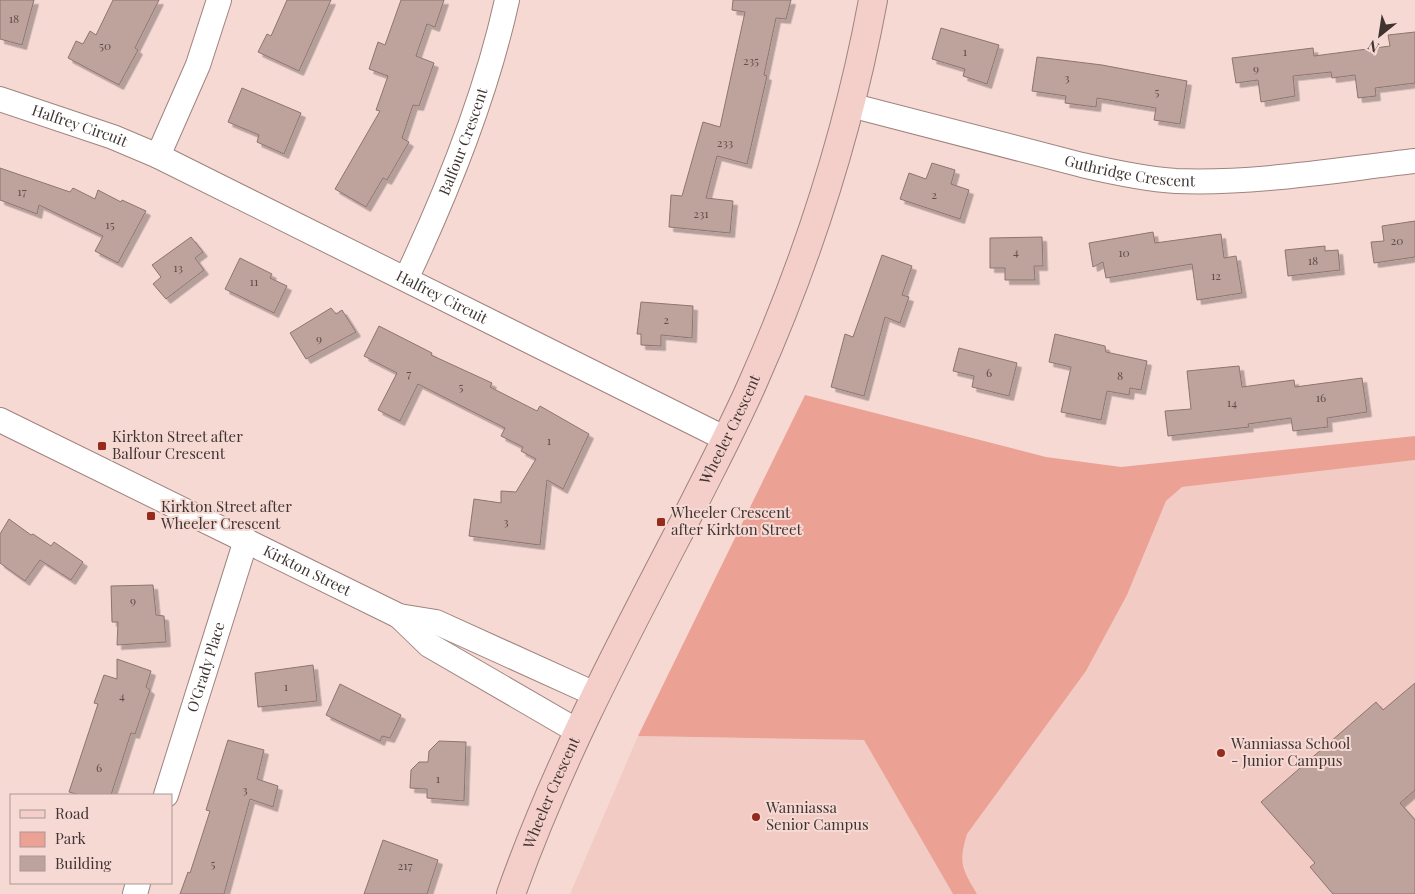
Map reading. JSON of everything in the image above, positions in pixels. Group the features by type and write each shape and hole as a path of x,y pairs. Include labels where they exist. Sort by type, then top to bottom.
{"street":[{"path":"158,156 198,65 220,0"},
{"name":"Balfour Crescent","path":"406,279 430,229 469,128 507,0"},
{"name":"Wheeler Crescent","path":"511,894 578,732 754,381 818,214 850,105 874,0"},
{"name":"Halfrey Circuit","path":"0,99 113,136 158,156 726,439"},
{"name":"Guthridge Crescent","path":"850,105 1089,167 1174,180 1238,181 1415,161"},
{"name":"Kirkton Street","path":"4,428 246,540 399,616 436,622 597,695"},
{"name":"O'Grady Place","path":"166,794 246,540"},
{"name":"Kirkton Street","path":"399,616 428,645 578,732"}],"shaded area":[{"name":"Wanniassa School - Junior Campus","path":"1415,460 1415,894 977,894 965,872 960,856 967,834 1086,671 1127,595 1166,501 1182,487"},
{"name":"Wanniassa Senior Campus","path":"638,736 864,740 953,894 570,894"}],"green space":[{"path":"805,395 1046,457 1121,467 1415,436 1415,460 1182,487 1166,501 1127,595 1086,671 967,834 962,859 963,866 977,894 953,894 864,740 638,736"}],"building":[{"path":"0,0 34,0 22,45 0,39"},
{"path":"113,0 159,0 135,48 138,50 119,85 68,58 76,41 83,44 90,31 96,35"},
{"path":"287,0 331,0 299,71 258,52 267,34 271,36"},
{"path":"401,0 444,0 435,27 427,24 416,56 434,63 419,106 413,105 402,138 409,142 387,180 383,178 366,207 335,189 380,111 376,110 388,76 369,69 378,42 385,45"},
{"path":"733,0 791,0 786,19 776,18 764,75 767,76 747,164 717,156 706,198 733,201 730,233 669,227 671,195 682,196 703,122 720,127 745,12 732,10"},
{"path":"941,28 999,45 987,84 963,76 965,69 932,59"},
{"path":"1415,32 1415,83 1375,88 1376,96 1358,98 1355,75 1332,78 1331,72 1293,76 1295,96 1261,102 1258,80 1236,83 1232,58 1313,48 1314,56 1390,46 1388,35"},
{"path":"1037,57 1102,65 1187,81 1180,124 1154,120 1156,108 1097,98 1096,107 1065,103 1066,96 1032,91"},
{"path":"242,88 301,113 284,154 257,142 259,135 228,122"},
{"path":"932,163 955,170 951,184 969,190 960,219 900,199 909,173 926,179"},
{"path":"0,168 70,192 73,188 95,199 98,190 121,202 122,200 146,211 118,263 95,251 103,236 39,205 37,214 0,200"},
{"path":"1415,221 1415,257 1374,263 1371,242 1384,241 1382,226"},
{"path":"1153,232 1155,243 1221,234 1224,258 1236,256 1242,293 1197,300 1192,264 1106,278 1103,262 1093,267 1089,243"},
{"path":"191,237 203,252 195,258 204,270 166,299 153,284 161,277 152,265"},
{"path":"1042,237 1043,266 1034,266 1035,280 1005,280 1005,268 990,268 990,238"},
{"path":"1325,246 1325,251 1338,250 1340,270 1288,276 1285,250"},
{"path":"882,255 912,266 902,295 909,297 900,323 885,317 864,396 831,387 845,334 853,337"},
{"path":"240,258 272,274 270,278 287,286 274,313 225,289"},
{"path":"641,302 693,306 692,338 661,335 661,346 641,345 641,334 637,334"},
{"path":"331,308 336,314 342,310 356,332 306,359 290,333"},
{"path":"379,326 432,353 431,355 492,383 490,387 537,411 540,406 589,434 563,489 547,480 540,545 469,536 474,499 501,503 501,491 516,492 536,459 521,451 523,447 501,436 505,428 418,384 400,421 378,410 397,373 364,356"},
{"path":"1055,334 1105,346 1106,352 1147,361 1141,390 1130,388 1129,395 1107,391 1101,420 1061,412 1071,367 1049,362"},
{"path":"959,348 1017,363 1009,396 972,387 974,376 953,371"},
{"path":"1239,366 1242,387 1294,380 1295,387 1362,378 1367,412 1327,418 1328,427 1293,431 1291,418 1248,424 1249,427 1168,436 1165,411 1191,409 1187,371"},
{"path":"9,519 31,535 33,534 51,546 54,542 83,562 71,580 40,560 25,581 0,563 0,534"},
{"path":"153,585 156,615 164,616 166,642 117,645 118,622 112,622 111,586"},
{"path":"117,659 151,671 146,687 150,690 135,734 131,733 111,794 76,794 69,792 98,704 94,703 104,675 117,679"},
{"path":"313,665 317,701 258,707 255,673"},
{"name":"Wanniassa School - Junior Campus","path":"1415,683 1415,790 1400,803 1415,820 1415,894 1333,894 1310,867 1315,863 1261,802 1376,702 1383,710"},
{"path":"340,684 401,715 390,738 382,736 380,741 326,715"},
{"path":"228,740 264,750 257,779 278,786 273,807 250,799 224,894 180,894 188,872 190,873 210,811 206,810"},
{"path":"439,741 466,742 464,801 427,798 427,789 410,788 411,770 419,762 428,762 429,751"},
{"path":"383,840 438,860 427,894 364,894"}],"place":[{"name":"Kirkton Street after Balfour Crescent","path":"102,446"},
{"name":"Kirkton Street after Wheeler Crescent","path":"151,516"},
{"name":"Wheeler Crescent after Kirkton Street","path":"661,522"},
{"name":"Wanniassa School - Junior Campus","path":"1221,753"},
{"name":"Wanniassa Senior Campus","path":"756,817"}]}
